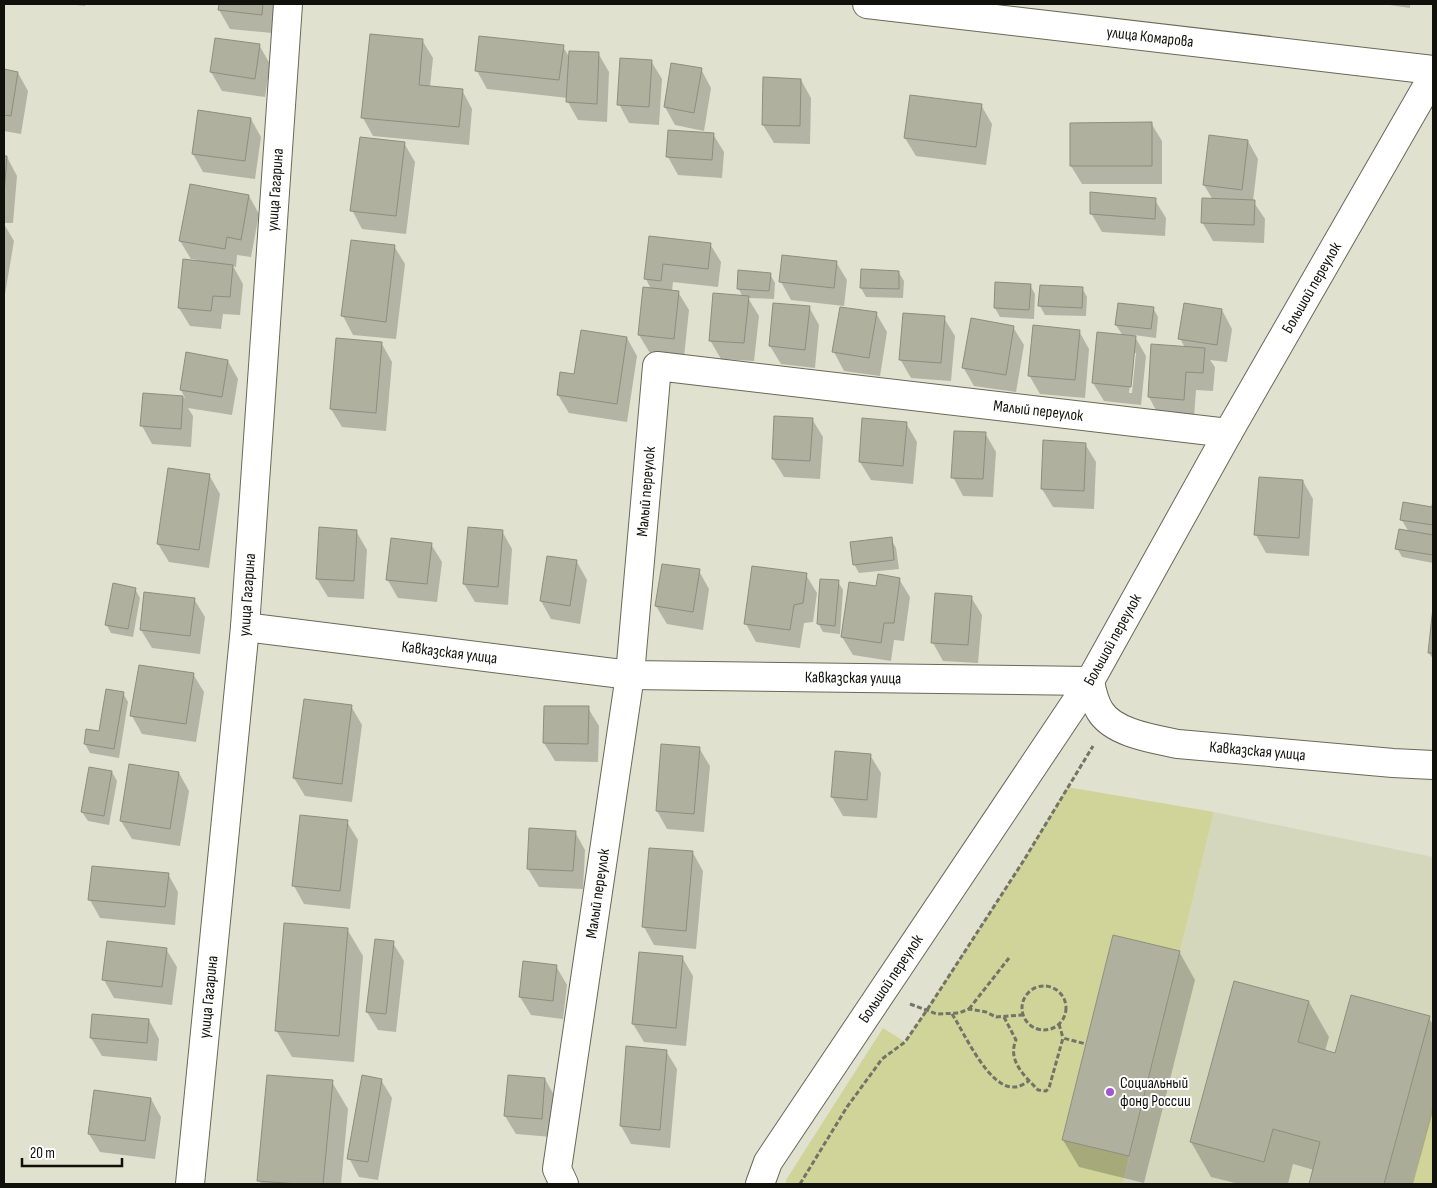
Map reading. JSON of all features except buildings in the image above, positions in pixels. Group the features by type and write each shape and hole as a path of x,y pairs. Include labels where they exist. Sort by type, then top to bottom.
{"street":[{"name":"улица Гагарина","path":"190,1184 245,627 288,4"},
{"name":"улица Комарова","path":"867,4 1433,70"},
{"name":"Большой переулок","path":"760,1184 768,1162 1090,681 1228,433 1433,76"},
{"name":"Малый переулок","path":"564,1184 556,1169 630,675 657,366 1228,433"},
{"name":"Кавказская улица","path":"245,627 630,675 1090,681 1093,698 1100,713 1114,726 1144,736 1178,744 1433,765"}],"path":[{"path":"800,1184 847,1107 882,1059 905,1042 927,1010 1024,860 1066,787 1109,720"},
{"path":"881,993 937,1014 959,1013 969,1009 1009,958"},
{"path":"1046,985 1053,987 1063,997 1066,1012 1059,1024 1052,1028 1038,1029 1031,1027 1022,1015 1022,1000 1026,994 1038,986 1046,985"},
{"path":"969,1009 986,1012 996,1017 1022,1015"},
{"path":"952,1013 992,1077 1002,1085 1016,1087 1030,1081"},
{"path":"1004,1017 1016,1040 1013,1047 1015,1064 1038,1090 1046,1091 1050,1088 1063,1038 1059,1024"},
{"path":"1063,1038 1086,1044"}],"shaded area":[{"path":"1214,812 1433,857 1433,1103 1413,1184 1123,1184"}],"green space":[{"path":"1067,787 1214,812 1180,951 1113,935 1062,1139 1129,1156 1123,1184 786,1184 786,1180 883,1028 905,1042 1024,860"},
{"path":"1433,1103 1433,1184 1413,1184"}],"place":[{"name":"Социальный фонд России","path":"1110,1092"}]}
